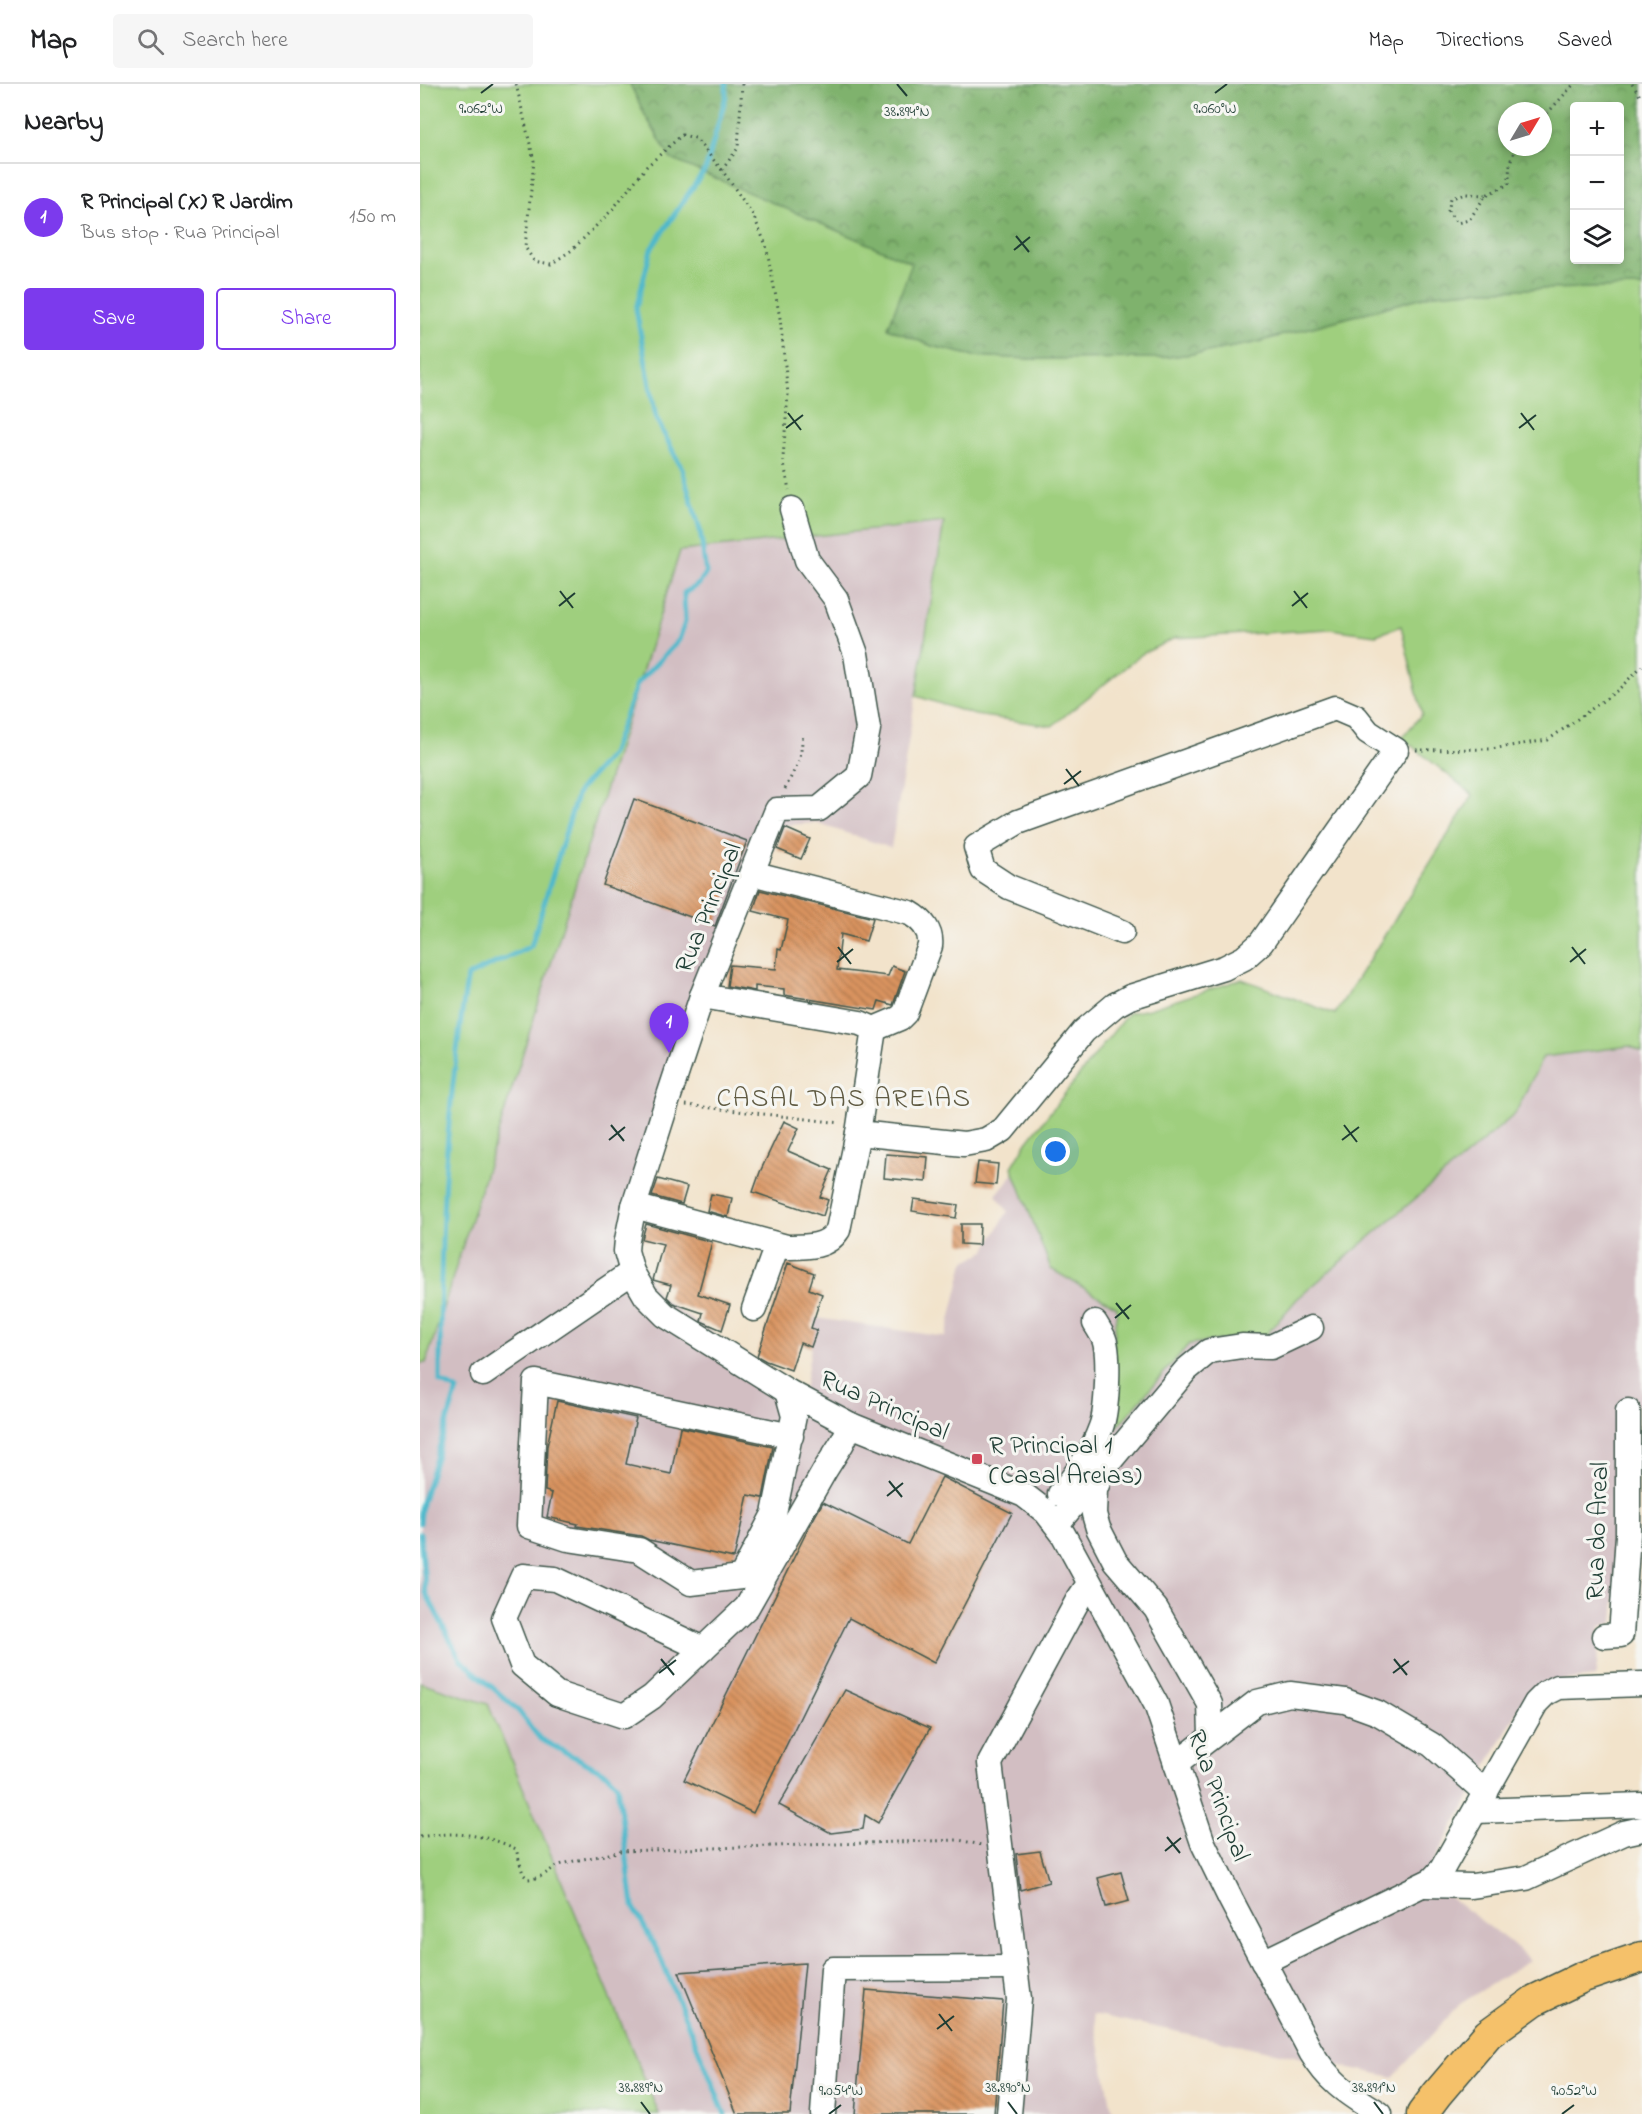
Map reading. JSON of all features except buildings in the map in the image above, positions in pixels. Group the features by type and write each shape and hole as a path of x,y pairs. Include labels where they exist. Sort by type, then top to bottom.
{"main road":[{"path":"1422,2114 1488,2034 1535,2000 1583,1977 1642,1957"}],"street":[{"path":"777,810 819,809 859,776 868,729 856,654 836,599 807,560 792,509"},
{"path":"858,1132 964,1144 976,1143 995,1136 1003,1130 1084,1031 1115,1005 1130,997 1224,968 1261,943 1396,750 1368,732 1356,717 1335,708 1018,822 976,847 983,870 1009,887 1122,932"},
{"name":"Rua Principal","path":"777,810 702,996 634,1206 626,1251 632,1272 646,1296 665,1315 787,1391 851,1425 1024,1495 1052,1518 1156,1704 1203,1843 1318,2065 1334,2084 1380,2114"},
{"path":"702,996 860,1023 874,1029 900,1018 905,1013 931,940 926,927 915,916 752,873"},
{"path":"634,1206 787,1247 809,1246 824,1242 834,1235 838,1230 858,1132 874,1029"},
{"path":"754,1309 777,1245"},
{"path":"483,1374 632,1272"},
{"path":"1052,1518 1102,1426 1106,1399 1107,1354 1104,1339 1095,1323"},
{"path":"1052,1518 1103,1468 1186,1370 1209,1351 1242,1346 1271,1347 1311,1328"},
{"path":"787,1391 794,1416 791,1436 774,1514 741,1576 692,1583 639,1550 568,1539 529,1526 536,1382 791,1436"},
{"name":"Rua do Areal","path":"1604,1636 1621,1635 1635,1533 1628,1411"},
{"path":"703,1649 555,1579 524,1576 504,1618 522,1665 558,1694 624,1716 652,1697 703,1649 747,1607 825,1470 843,1443 851,1425"},
{"path":"1103,1468 1095,1490 1094,1514 1098,1528 1115,1561 1156,1609 1200,1685 1210,1704 1211,1735"},
{"path":"1009,2114 1019,1999 990,1763 1078,1600 1089,1584"},
{"path":"1263,1962 1425,1885 1442,1869 1536,1703 1546,1693 1558,1687 1642,1684"},
{"path":"1176,1764 1257,1702 1290,1694 1345,1701 1378,1713 1432,1745 1481,1802 1642,1805"},
{"path":"1425,1885 1472,1886 1526,1878 1624,1833 1642,1829"},
{"path":"823,2114 833,1969 1014,1961"}],"path":[{"path":"516,84 534,161 525,231 525,247 534,261 550,264 572,250 612,210 648,166 682,135 695,138 722,170 753,214 766,245 780,318 788,394 783,458 792,509"},
{"path":"722,170 738,148 742,84"},
{"path":"1552,108 1574,84"},
{"path":"1632,84 1642,99"},
{"path":"1486,195 1469,220 1457,223 1448,211 1451,198 1466,194 1486,195 1509,184 1509,166 1512,156"},
{"path":"1396,750 1491,749 1548,740 1618,690 1642,666"},
{"path":"777,810 800,759 803,734"},
{"path":"667,1102 842,1124 858,1132"},
{"path":"420,1837 445,1833 495,1839 516,1849 522,1874 528,1879 540,1878 559,1865 580,1859 599,1858 620,1851 959,1840 983,1845 999,1841"}],"shaded area":[{"path":"944,522 891,848 816,823 784,825 700,1024 636,1241 638,1259 660,1297 804,1390 816,1318 946,1337 964,1262 985,1251 1008,1211 996,1195 1015,1172 1051,1269 1117,1307 1106,1440 1189,1344 1266,1334 1297,1299 1514,1114 1543,1057 1630,1046 1642,1052 1642,1406 1619,1403 1619,1544 1613,1623 1600,1626 1596,1677 1544,1682 1524,1699 1434,1861 1439,1889 1530,1960 1460,2004 1393,2077 1093,2014 1113,2114 659,2114 488,1704 420,1682 420,1363 426,1363 680,551"}],"green space":[{"path":"420,84 630,84 671,159 913,263 888,328 932,346 974,356 1031,359 1160,358 1254,343 1434,294 1483,290 1642,287 1642,1052 1630,1046 1543,1057 1515,1114 1297,1299 1266,1335 1189,1344 1105,1441 1117,1307 1051,1269 1012,1167 1027,1142 1128,1013 1149,1009 1242,979 1335,1014 1473,795 1402,738 1422,714 1401,626 1376,635 1330,629 1175,638 1142,654 1052,726 975,715 916,696 944,522 680,551 426,1363 420,1363"},
{"path":"630,84 1642,84 1642,287 1483,290 1434,294 1254,343 1160,358 1031,359 974,356 932,346 888,328 912,263 671,159"},
{"path":"420,1682 488,1704 659,2114 420,2114"}],"waterway":[{"path":"420,1523 422,1503 457,1390 440,1382 441,1264 451,1106 468,976 531,946 578,792 611,754 637,684 679,640 685,622 684,593 699,584 706,573 700,530 682,469 656,418 636,309 651,249 706,168 726,96 726,84"},
{"path":"420,1533 426,1593 460,1659 517,1709 540,1739 607,1774 617,1785 633,1906 658,1952 725,2114"}],"place":[{"name":"R Principal (X) R Jardim","path":"669,1053"},
{"name":"R Principal 1 (Casal Areias)","path":"977,1459"}],"district":[{"name":"CASAL DAS AREIAS","path":"844,1097"}]}
